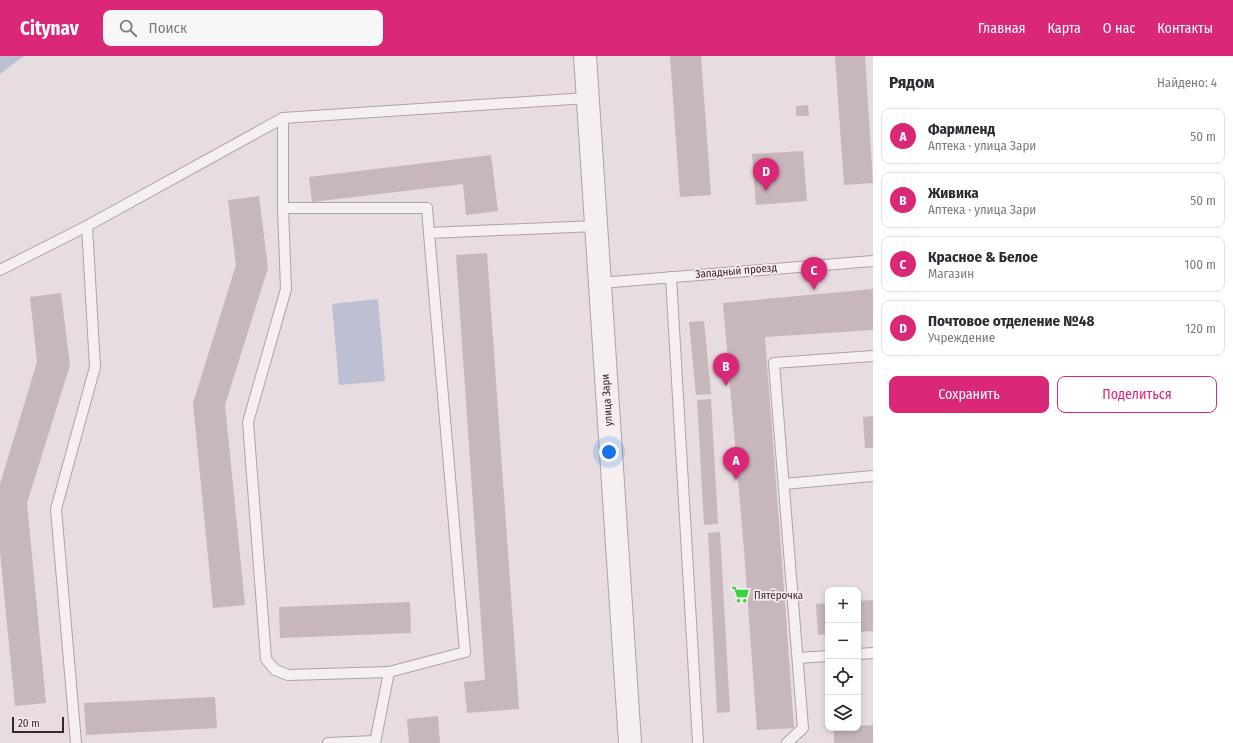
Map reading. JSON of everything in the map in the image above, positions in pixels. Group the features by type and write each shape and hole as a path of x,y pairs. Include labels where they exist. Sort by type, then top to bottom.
{"street":[{"name":"улица Зари","path":"585,56 630,743"}],"lane":[{"path":"0,270 87,226 283,118 587,98"},
{"path":"283,118 283,208 286,289 248,422 266,659 274,670 288,675 390,672 465,652 427,208 283,208"},
{"path":"76,743 56,509 95,367 87,226"},
{"path":"429,233 596,226"},
{"name":"Западный проезд","path":"600,283 873,261"},
{"path":"671,277 698,743"},
{"path":"787,743 803,728 774,363 873,356"},
{"path":"784,484 873,476"},
{"path":"861,654 873,653"},
{"path":"798,658 825,656"},
{"path":"328,743 375,742 390,672"}],"shaded area":[{"path":"0,56 24,56 0,74"},
{"path":"378,299 385,381 339,385 332,304"}],"building":[{"path":"670,56 701,56 711,195 680,197"},
{"path":"835,56 865,56 873,183 844,185"},
{"path":"808,105 809,116 796,116 796,106"},
{"path":"803,151 807,201 756,205 752,154"},
{"path":"491,155 498,211 466,215 463,184 312,202 309,177"},
{"path":"259,196 268,268 225,405 245,605 213,608 193,403 236,265 228,200"},
{"path":"487,253 519,709 467,713 464,682 485,680 456,255"},
{"path":"873,289 873,330 765,337 794,728 757,730 744,550 723,303"},
{"path":"61,293 70,365 27,503 46,703 15,706 0,552 0,484 37,362 30,297"},
{"path":"704,321 711,394 696,395 689,322"},
{"path":"711,399 718,524 704,525 697,400"},
{"path":"873,416 873,448 865,448 863,417"},
{"path":"720,532 730,712 717,713 708,533"},
{"path":"873,600 873,631 861,632 861,601"},
{"path":"410,602 411,633 280,638 279,607"},
{"path":"825,603 825,634 818,635 816,604"},
{"path":"215,697 217,728 86,735 84,703"},
{"path":"438,716 440,743 409,743 407,719"},
{"path":"873,725 873,743 834,743 834,731 861,731 861,726"}],"place":[{"name":"Почтовое отделение №48","path":"766,191"},
{"name":"Красное & Белое","path":"814,290"},
{"name":"Живика","path":"726,386"},
{"name":"Фармленд","path":"736,480"},
{"name":"Пятёрочка","path":"741,595"}]}
